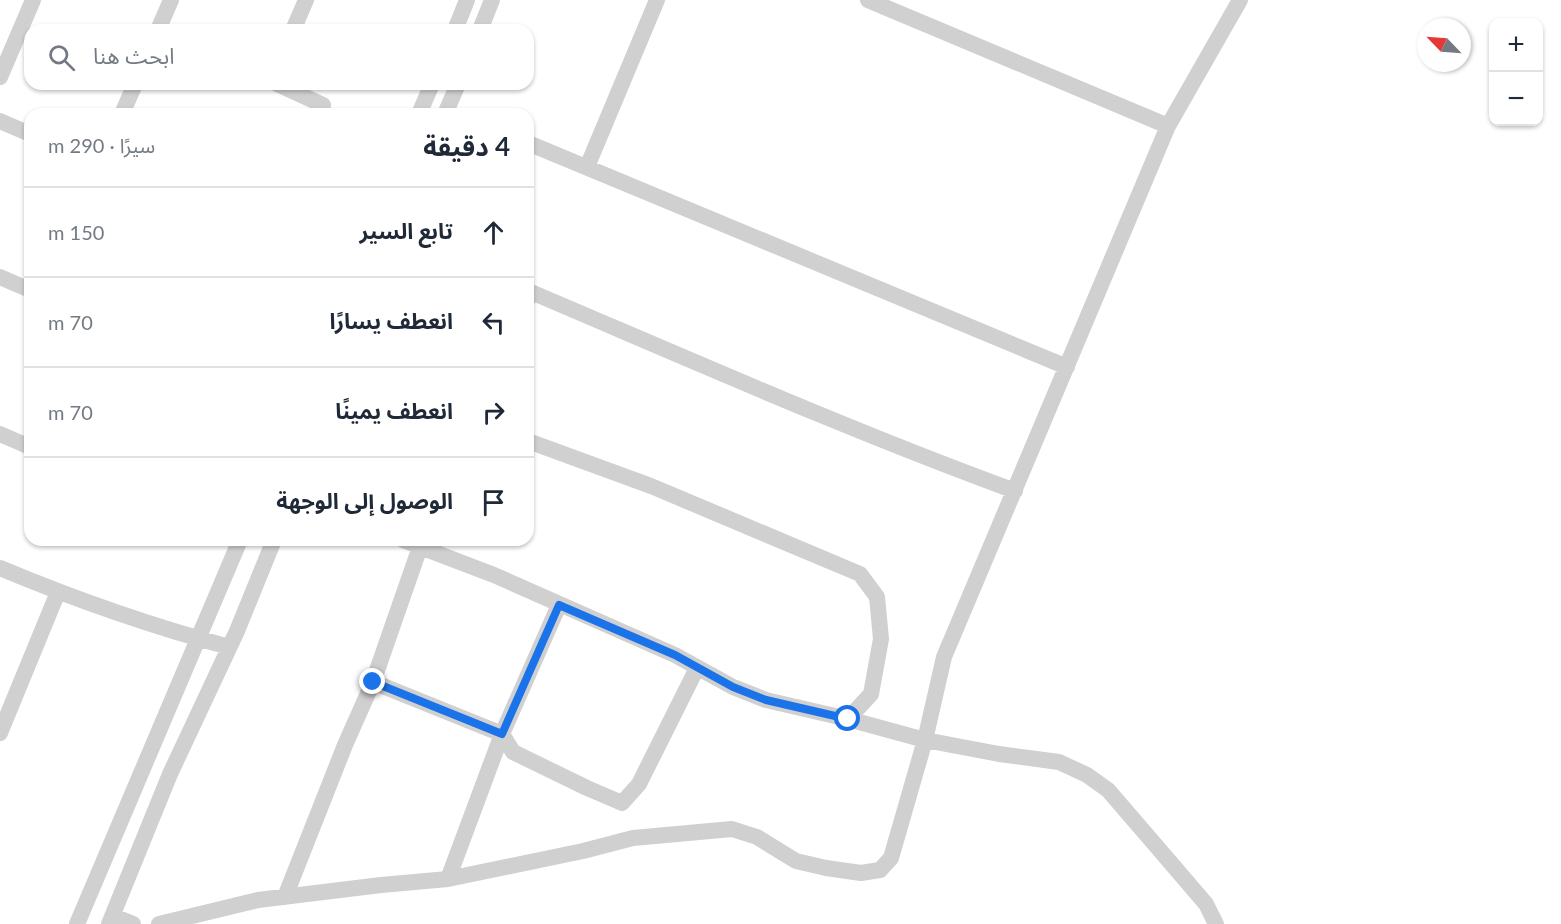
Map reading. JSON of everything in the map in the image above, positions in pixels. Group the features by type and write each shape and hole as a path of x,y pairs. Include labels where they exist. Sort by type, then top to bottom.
{"street":[{"path":"0,77 33,0"},
{"path":"161,24 171,0"},
{"path":"296,24 306,0"},
{"path":"457,24 467,0"},
{"path":"482,24 492,0"},
{"path":"587,166 657,0"},
{"path":"868,0 1168,126"},
{"path":"159,924 258,900 448,879 583,851 633,838 732,829 757,837 796,861 861,873 880,870 891,858 925,740 944,657 1168,126 1240,0"},
{"path":"125,108 132,90"},
{"path":"290,90 323,105"},
{"path":"422,108 429,90"},
{"path":"451,108 456,90"},
{"path":"0,121 24,131"},
{"path":"534,145 1067,367"},
{"path":"0,277 24,287"},
{"path":"534,293 833,420 1015,491"},
{"path":"0,434 24,444"},
{"path":"534,443 651,486 860,574 877,597 881,639 871,694 848,719"},
{"path":"77,924 237,546"},
{"path":"133,924 111,920 170,774 229,647 271,546"},
{"path":"285,897 345,745 429,546 675,655 733,687 766,700 925,740 999,754 1059,762 1087,775 1108,790 1164,855 1206,904 1215,924"},
{"path":"0,568 58,592 229,647"},
{"path":"2,724 58,592"},
{"path":"448,879 502,734 559,605"},
{"path":"373,682 502,734 513,752 622,803 639,784 697,668"},
{"path":"145,763 170,774"}],"route":[{"path":"373,682 502,734 559,605 675,655 733,687 766,700 848,719"}]}
